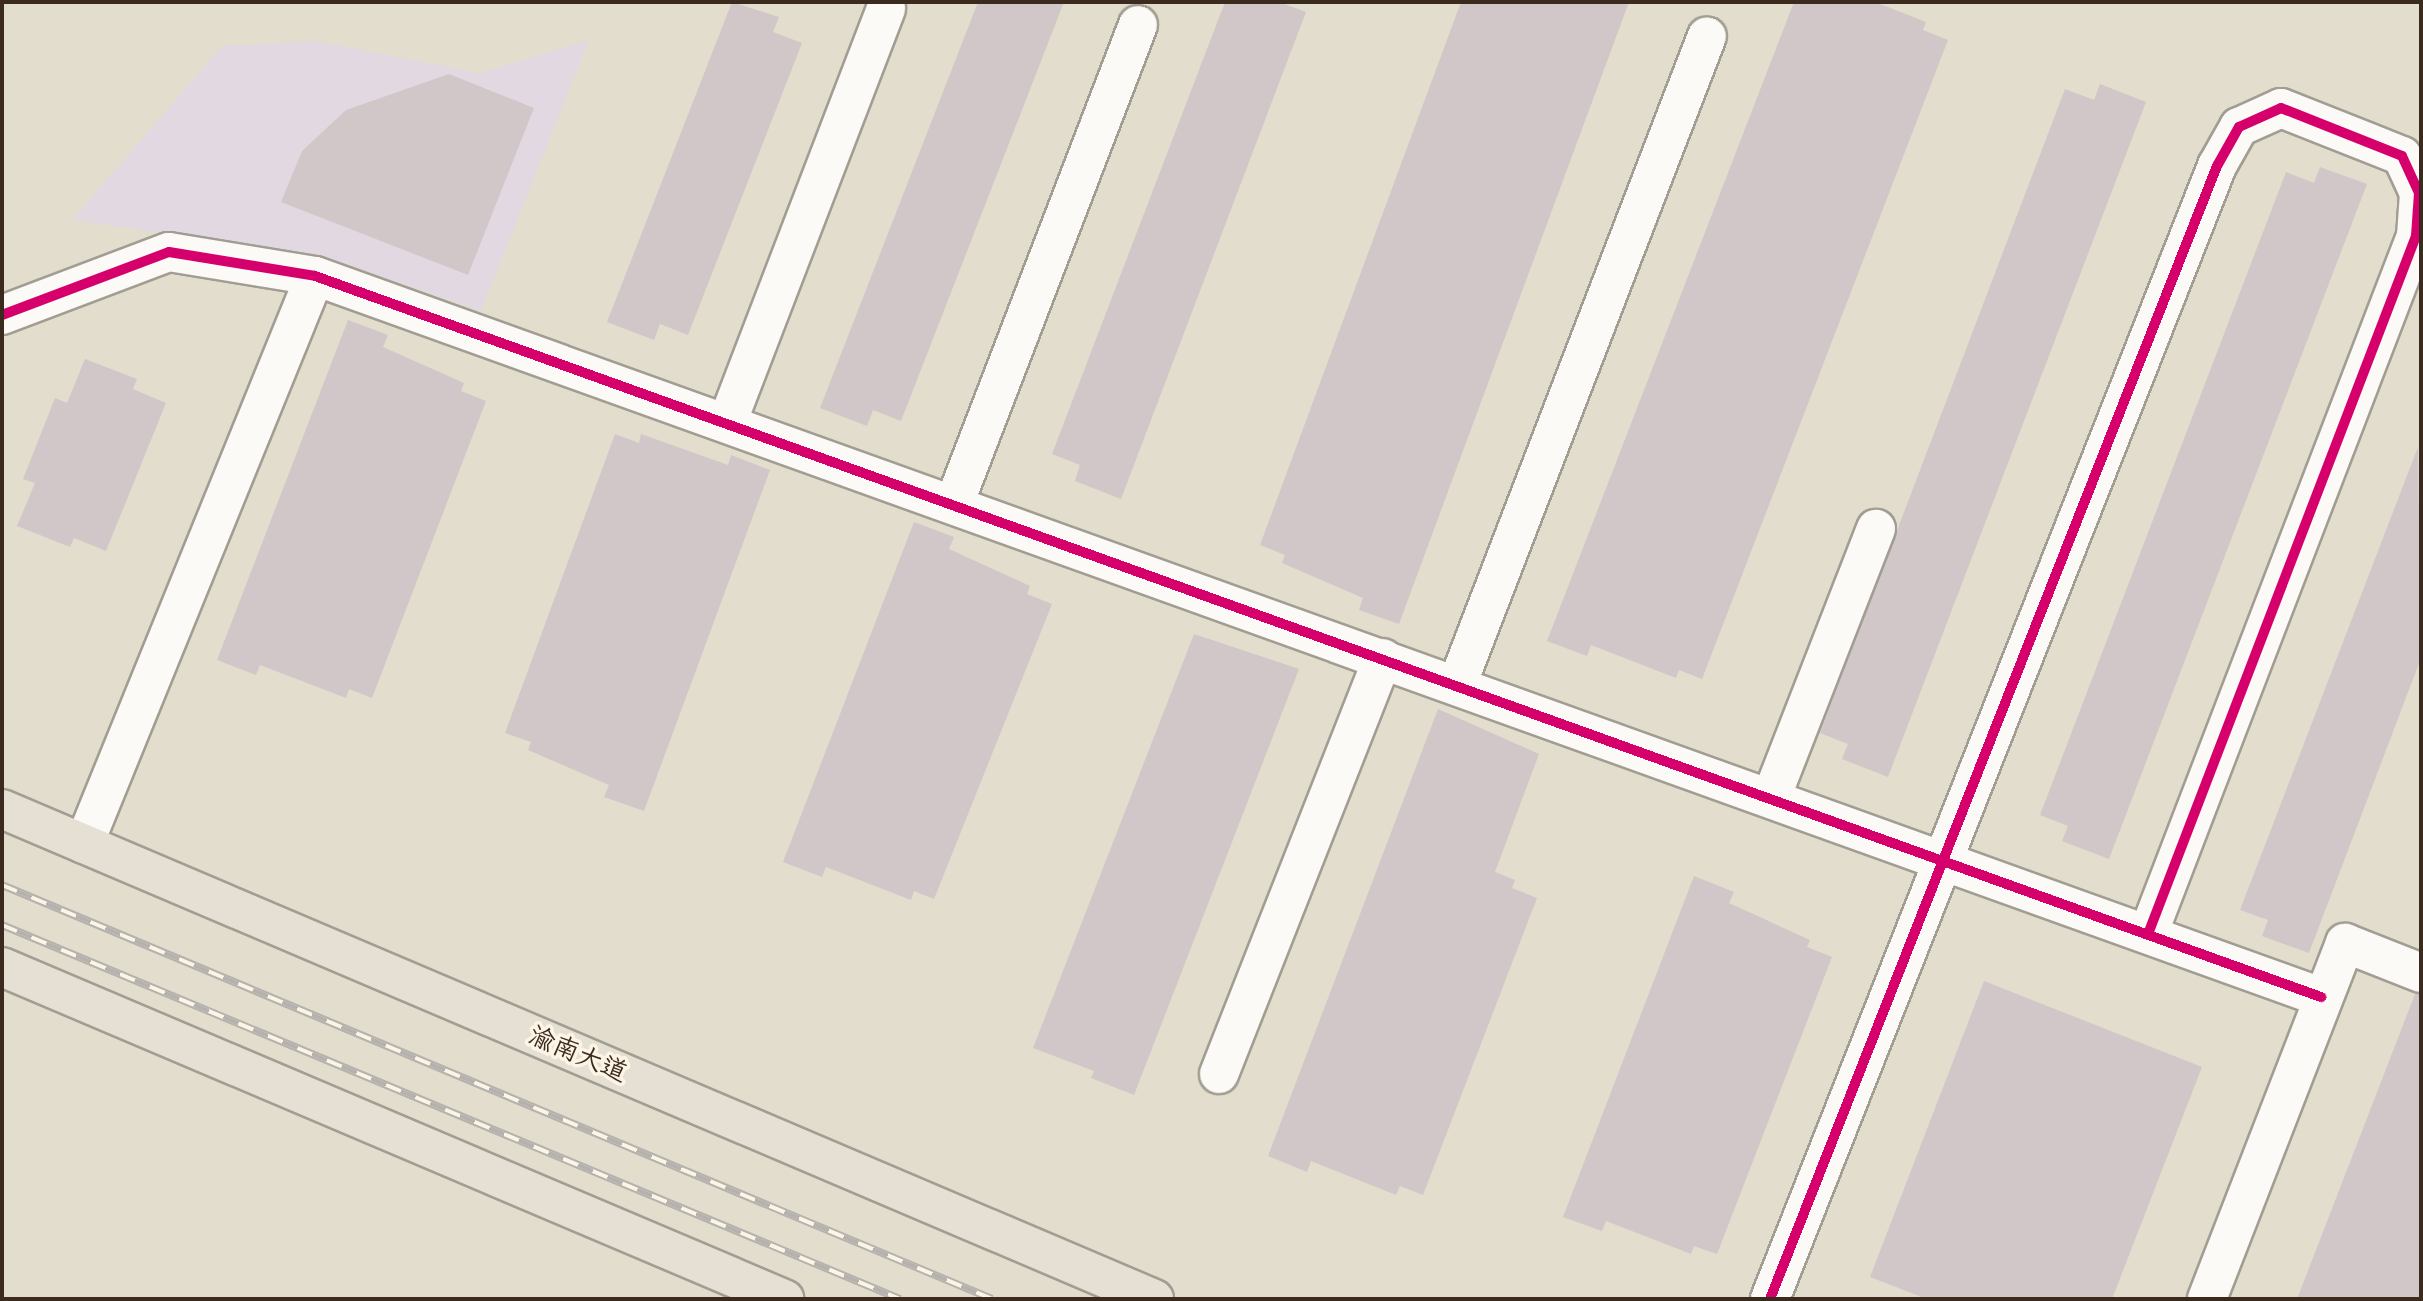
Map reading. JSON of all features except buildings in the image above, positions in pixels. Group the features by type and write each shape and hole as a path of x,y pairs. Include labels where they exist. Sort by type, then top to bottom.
{"highway":[{"name":"渝南大道","path":"2,809 1154,1299"},
{"path":"2,967 784,1299"}],"street":[{"path":"727,423 886,8"},
{"path":"954,504 1138,25"},
{"path":"1457,685 1707,36"},
{"path":"1770,1299 2217,166 2239,127 2281,108 2402,156 2419,192 2416,236 2148,934"},
{"path":"2,315 169,252 315,276 2321,997"},
{"path":"84,844 315,276"},
{"path":"1772,798 1876,529"},
{"path":"1219,1074 1383,658"},
{"path":"2207,1299 2321,997 2345,943 2421,972"}],"shaded area":[{"path":"589,40 481,311 316,254 72,220 222,46 316,41 480,73"}],"railway":[{"path":"2,885 992,1299"},
{"path":"2,925 900,1299"}],"cycle path":[{"path":"1770,1299 2217,166 2239,127 2281,108 2402,156 2419,193 2416,236 2148,934"},
{"path":"2,315 169,252 315,276 2321,997"}]}
